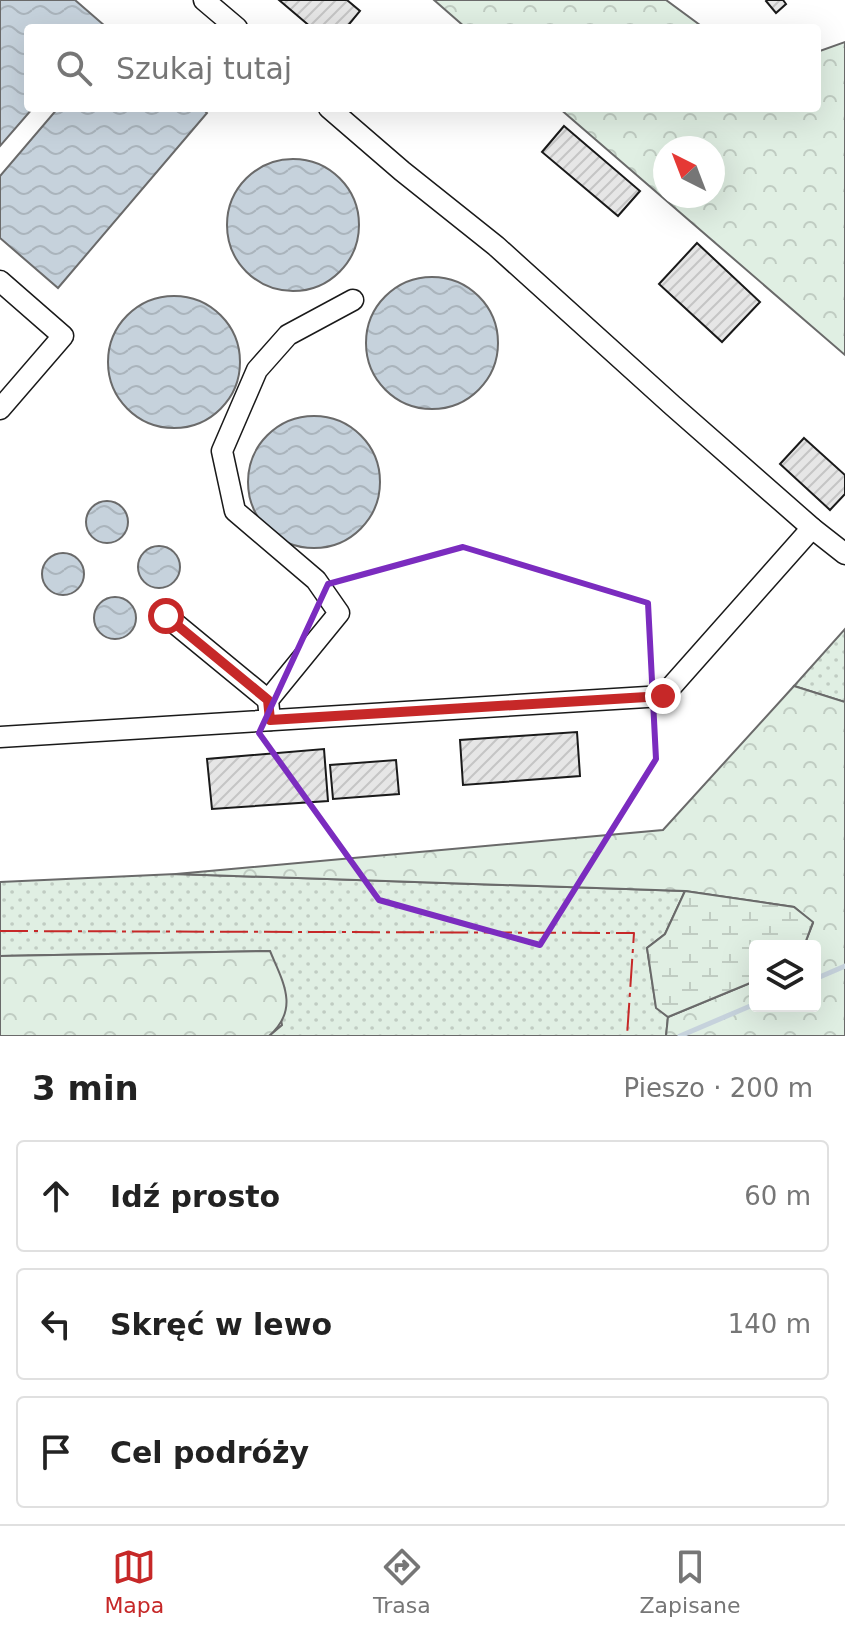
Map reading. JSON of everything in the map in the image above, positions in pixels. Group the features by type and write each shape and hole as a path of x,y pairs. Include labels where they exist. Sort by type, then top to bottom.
{"lane":[{"path":"204,0 232,24"},
{"path":"334,112 496,246 672,405 845,554"},
{"path":"0,281 63,336 0,409"},
{"path":"269,710 339,613 316,580 235,511 222,451 257,370 288,335 353,300"},
{"path":"0,737 269,710 663,696 812,528"},
{"path":"166,616 269,710"}],"highlighted area":[{"path":"463,547 648,603 656,759 540,945 379,900 259,733 328,584"}],"green space":[{"path":"434,0 666,0 699,24 461,24"},
{"path":"845,42 845,355 675,208 725,208 725,136 653,136 653,189 564,112 821,112 821,51"},
{"path":"845,629 845,702 794,686"},
{"path":"794,686 845,702 845,1036 666,1036 668,1017 749,983 749,1012 821,1012 821,940 806,940 813,923 794,907 685,891 176,874 663,830"},
{"path":"176,874 685,891 665,934 647,948 656,1007 668,1017 666,1036 269,1036 282,1025 269,951 0,956 0,882"},
{"path":"685,891 794,907 813,922 806,940 749,940 749,983 668,1017 656,1008 647,948 665,934"},
{"path":"270,951 284,984 286,1005 284,1016 269,1036 0,1036 0,956"}],"water":[{"path":"0,0 75,0 103,24 24,24 24,112 30,112 0,146"},
{"path":"55,112 207,113 58,288 0,238 0,176"},
{"path":"293,159 318,164 339,179 354,200 359,225 354,250 339,271 318,286 293,291 268,286 247,271 232,250 227,225 232,200 247,179 268,164"},
{"path":"432,277 457,282 478,297 493,318 498,343 493,368 478,389 457,404 432,409 407,404 386,389 371,368 366,343 371,318 386,297 407,282"},
{"path":"174,296 199,301 220,316 235,337 240,362 235,387 220,408 199,423 174,428 149,423 128,408 113,387 108,362 113,337 128,316 149,301"},
{"path":"314,416 339,421 360,436 375,457 380,482 375,507 360,528 339,543 314,548 289,543 268,528 253,507 248,482 253,457 268,436 289,421"},
{"path":"107,501 122,507 128,522 122,537 107,543 92,537 86,522 92,507"},
{"path":"159,546 174,552 180,567 174,582 159,588 144,582 138,567 144,552"},
{"path":"63,553 78,559 84,574 78,589 63,595 48,589 42,574 48,559"},
{"path":"115,597 130,603 136,618 130,633 115,639 100,633 94,618 100,603"}],"building":[{"path":"279,0 347,0 360,11 349,24 307,24"},
{"path":"767,0 783,0 786,4 776,13"},
{"path":"564,126 640,191 618,216 542,152"},
{"path":"697,243 760,302 722,342 659,284"},
{"path":"804,438 845,475 845,494 830,510 780,464"},
{"path":"577,732 580,776 463,785 460,740"},
{"path":"324,749 328,801 212,809 207,759"},
{"path":"396,760 399,794 333,799 330,765"}],"waterway":[{"path":"821,976 845,966"},
{"path":"680,1036 749,1007"}],"power":[{"path":"0,931 634,933 627,1036"}],"route":[{"path":"166,616 268,700 270,720 663,696"}]}
